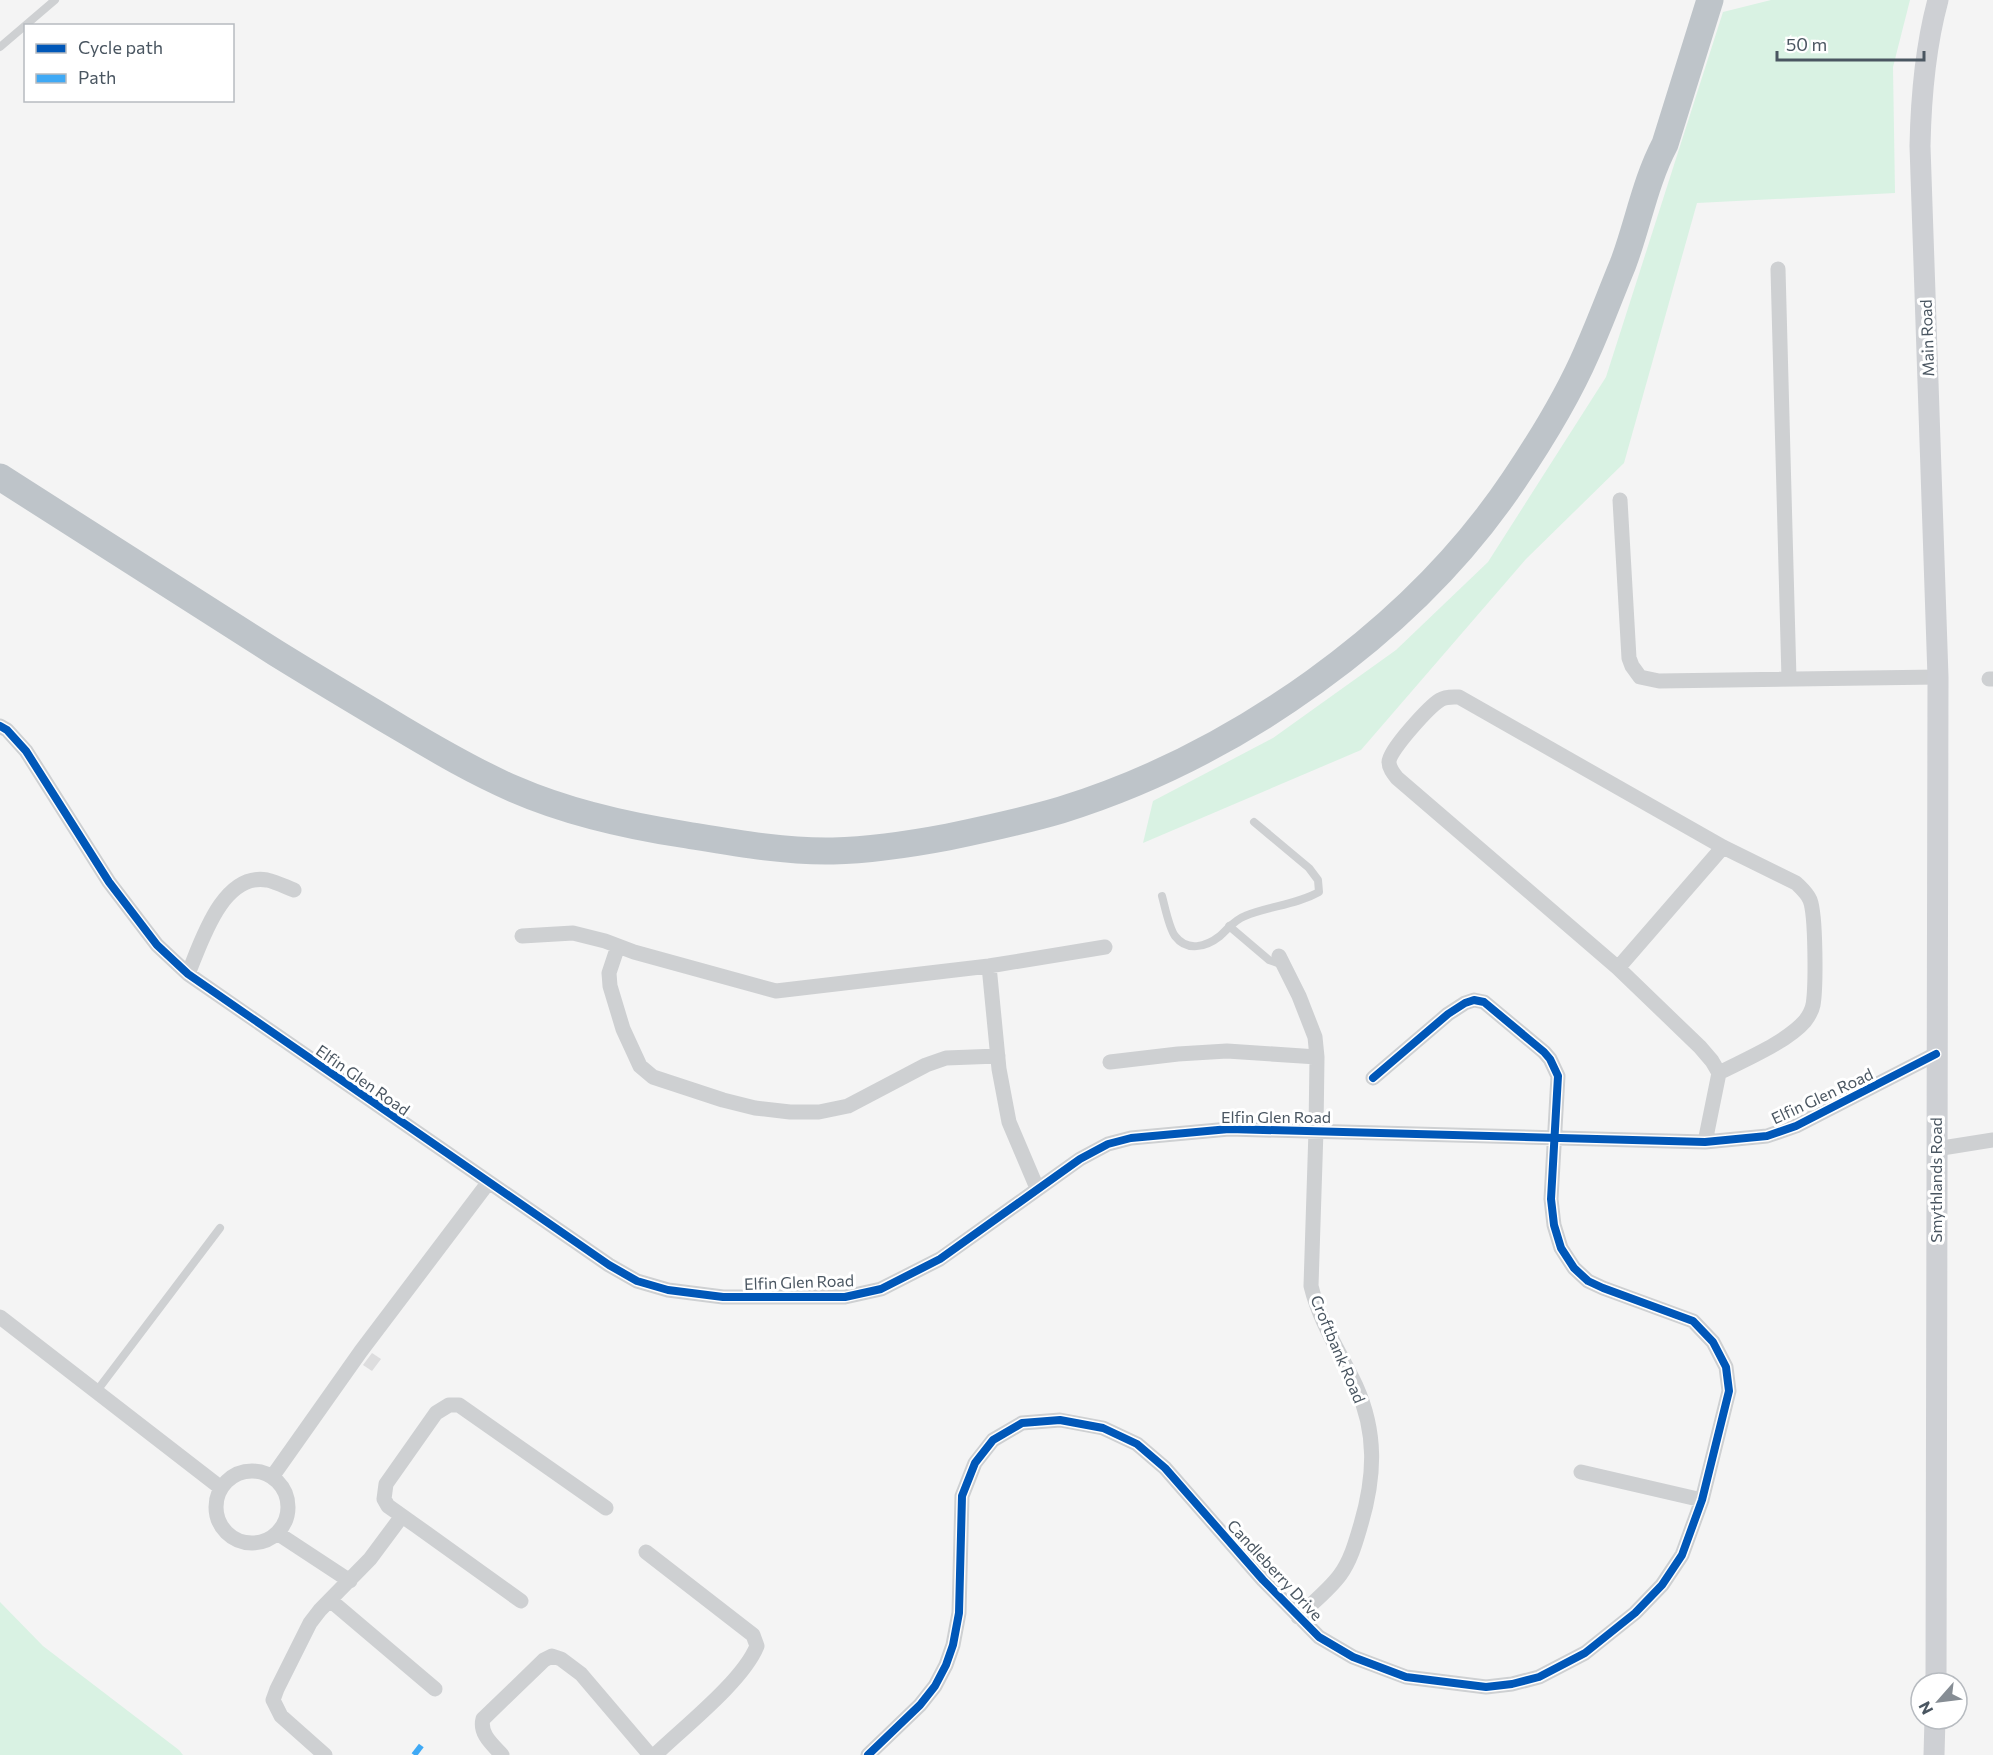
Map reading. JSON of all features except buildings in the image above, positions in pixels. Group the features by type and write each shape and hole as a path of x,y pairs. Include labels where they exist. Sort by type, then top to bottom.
{"highway":[{"path":"1653,166 1654,141 1692,0"},
{"path":"0,477 332,689 457,762 515,790 577,812 634,826 749,845 832,851 911,844 982,830 1063,809 1125,786 1189,757 1257,719 1380,631 1425,588 1477,530 1512,484 1586,356 1625,257 1653,166 1665,144 1710,0"}],"main road":[{"name":"Main Road","path":"1938,0 1926,51 1921,92 1920,146 1938,677"},
{"name":"Smythlands Road","path":"1936,1671 1938,677"},
{"path":"1934,1755 1935,1731"}],"street":[{"path":"1778,269 1789,679"},
{"path":"1620,500 1629,658 1640,677 1659,681 1938,677"},
{"path":"1706,1142 1719,1073 1713,1061 1618,968 1397,778 1389,764 1390,755 1401,739 1440,700 1459,697 1723,847 1796,882 1810,899 1814,915 1814,992 1813,1006 1807,1020 1795,1031 1719,1073"},
{"name":"Elfin Glen Road","path":"0,726 7,730 26,751 109,882 157,945 188,974 609,1265 637,1281 668,1290 723,1297 845,1297 881,1289 940,1259 1080,1159 1108,1144 1131,1138 1229,1129 1706,1142 1767,1136 1796,1126 1936,1054"},
{"path":"1618,968 1723,847"},
{"path":"188,974 216,909 241,885 254,880 267,880 294,890"},
{"path":"522,936 573,933 776,991 989,966 1105,947"},
{"path":"618,946 609,973 610,986 623,1029 640,1066 653,1077 723,1100 755,1108 790,1112 819,1112 848,1106 926,1065 946,1058 998,1056"},
{"name":"Croftbank Road","path":"1282,961 1315,1036 1317,1057 1311,1286 1317,1308 1356,1387 1368,1421 1372,1456 1371,1484 1355,1545 1340,1575 1298,1617"},
{"path":"989,966 998,1056 1009,1122 1037,1188"},
{"name":"Candleberry Drive","path":"868,1755 920,1705 935,1686 946,1665 953,1645 959,1613 962,1496 975,1463 993,1440 1022,1423 1060,1420 1103,1428 1137,1444 1165,1468 1263,1580 1319,1637 1353,1657 1406,1677 1486,1687 1512,1684 1539,1677 1586,1653 1635,1613 1662,1585 1682,1555 1702,1500 1729,1391 1726,1367 1713,1342 1693,1321 1603,1288 1588,1281 1574,1268 1561,1248 1554,1225 1551,1199 1558,1076 1550,1059 1536,1045 1484,1002 1474,1000 1465,1003 1448,1014 1373,1078"},
{"path":"1110,1062 1227,1051 1317,1057"},
{"path":"1936,1149 1993,1140"},
{"path":"272,1477 361,1351 488,1183"},
{"path":"0,1317 221,1488"},
{"path":"520,1601 388,1506 384,1499 386,1484 436,1413 454,1404 459,1405 606,1508"},
{"path":"250,1471 272,1477 285,1493 287,1514 284,1524 277,1533 260,1542 249,1543 230,1535 223,1528 216,1508 221,1488 228,1480 250,1471"},
{"path":"1581,1472 1702,1500"},
{"path":"325,1755 281,1716 273,1700 310,1623 350,1581 402,1516"},
{"path":"277,1533 350,1581"},
{"path":"502,1755 485,1735 482,1729 483,1719 543,1660 552,1656 561,1659 581,1674 652,1755 734,1680 752,1659 757,1646 753,1635 646,1552"},
{"path":"330,1600 435,1689"}],"lane":[{"path":"27,24 55,0"},
{"path":"0,47 24,26"},
{"path":"1162,897 1174,935 1190,946 1203,946 1219,937 1243,916 1304,900 1319,892 1318,880 1309,868 1254,822"},
{"path":"1229,926 1269,960 1282,961"},
{"path":"96,1392 220,1228"}],"green space":[{"path":"1771,0 1910,0 1893,67 1895,193 1697,203 1624,463 1526,559 1361,750 1143,843 1153,801 1273,738 1396,650 1488,562 1606,377 1723,12"},
{"path":"0,1602 43,1646 183,1755 0,1755"}],"marked path":[{"path":"414,1755 424,1742"}],"cycle path":[{"path":"0,726 7,730 26,751 109,882 157,945 188,974 609,1265 637,1281 668,1290 723,1297 845,1297 881,1289 940,1259 1080,1159 1108,1144 1131,1138 1229,1129 1705,1142 1767,1136 1796,1126 1936,1054"},
{"path":"868,1755 920,1705 935,1686 946,1665 953,1645 959,1613 962,1496 975,1463 993,1440 1022,1423 1060,1420 1103,1428 1137,1444 1165,1468 1263,1580 1319,1637 1353,1657 1406,1677 1486,1687 1512,1684 1539,1677 1585,1653 1635,1613 1662,1585 1682,1555 1702,1500 1729,1391 1726,1367 1713,1342 1693,1321 1603,1288 1588,1281 1574,1268 1561,1248 1554,1225 1551,1199 1558,1076 1544,1052 1484,1002 1474,1000 1448,1014 1373,1078"}]}
